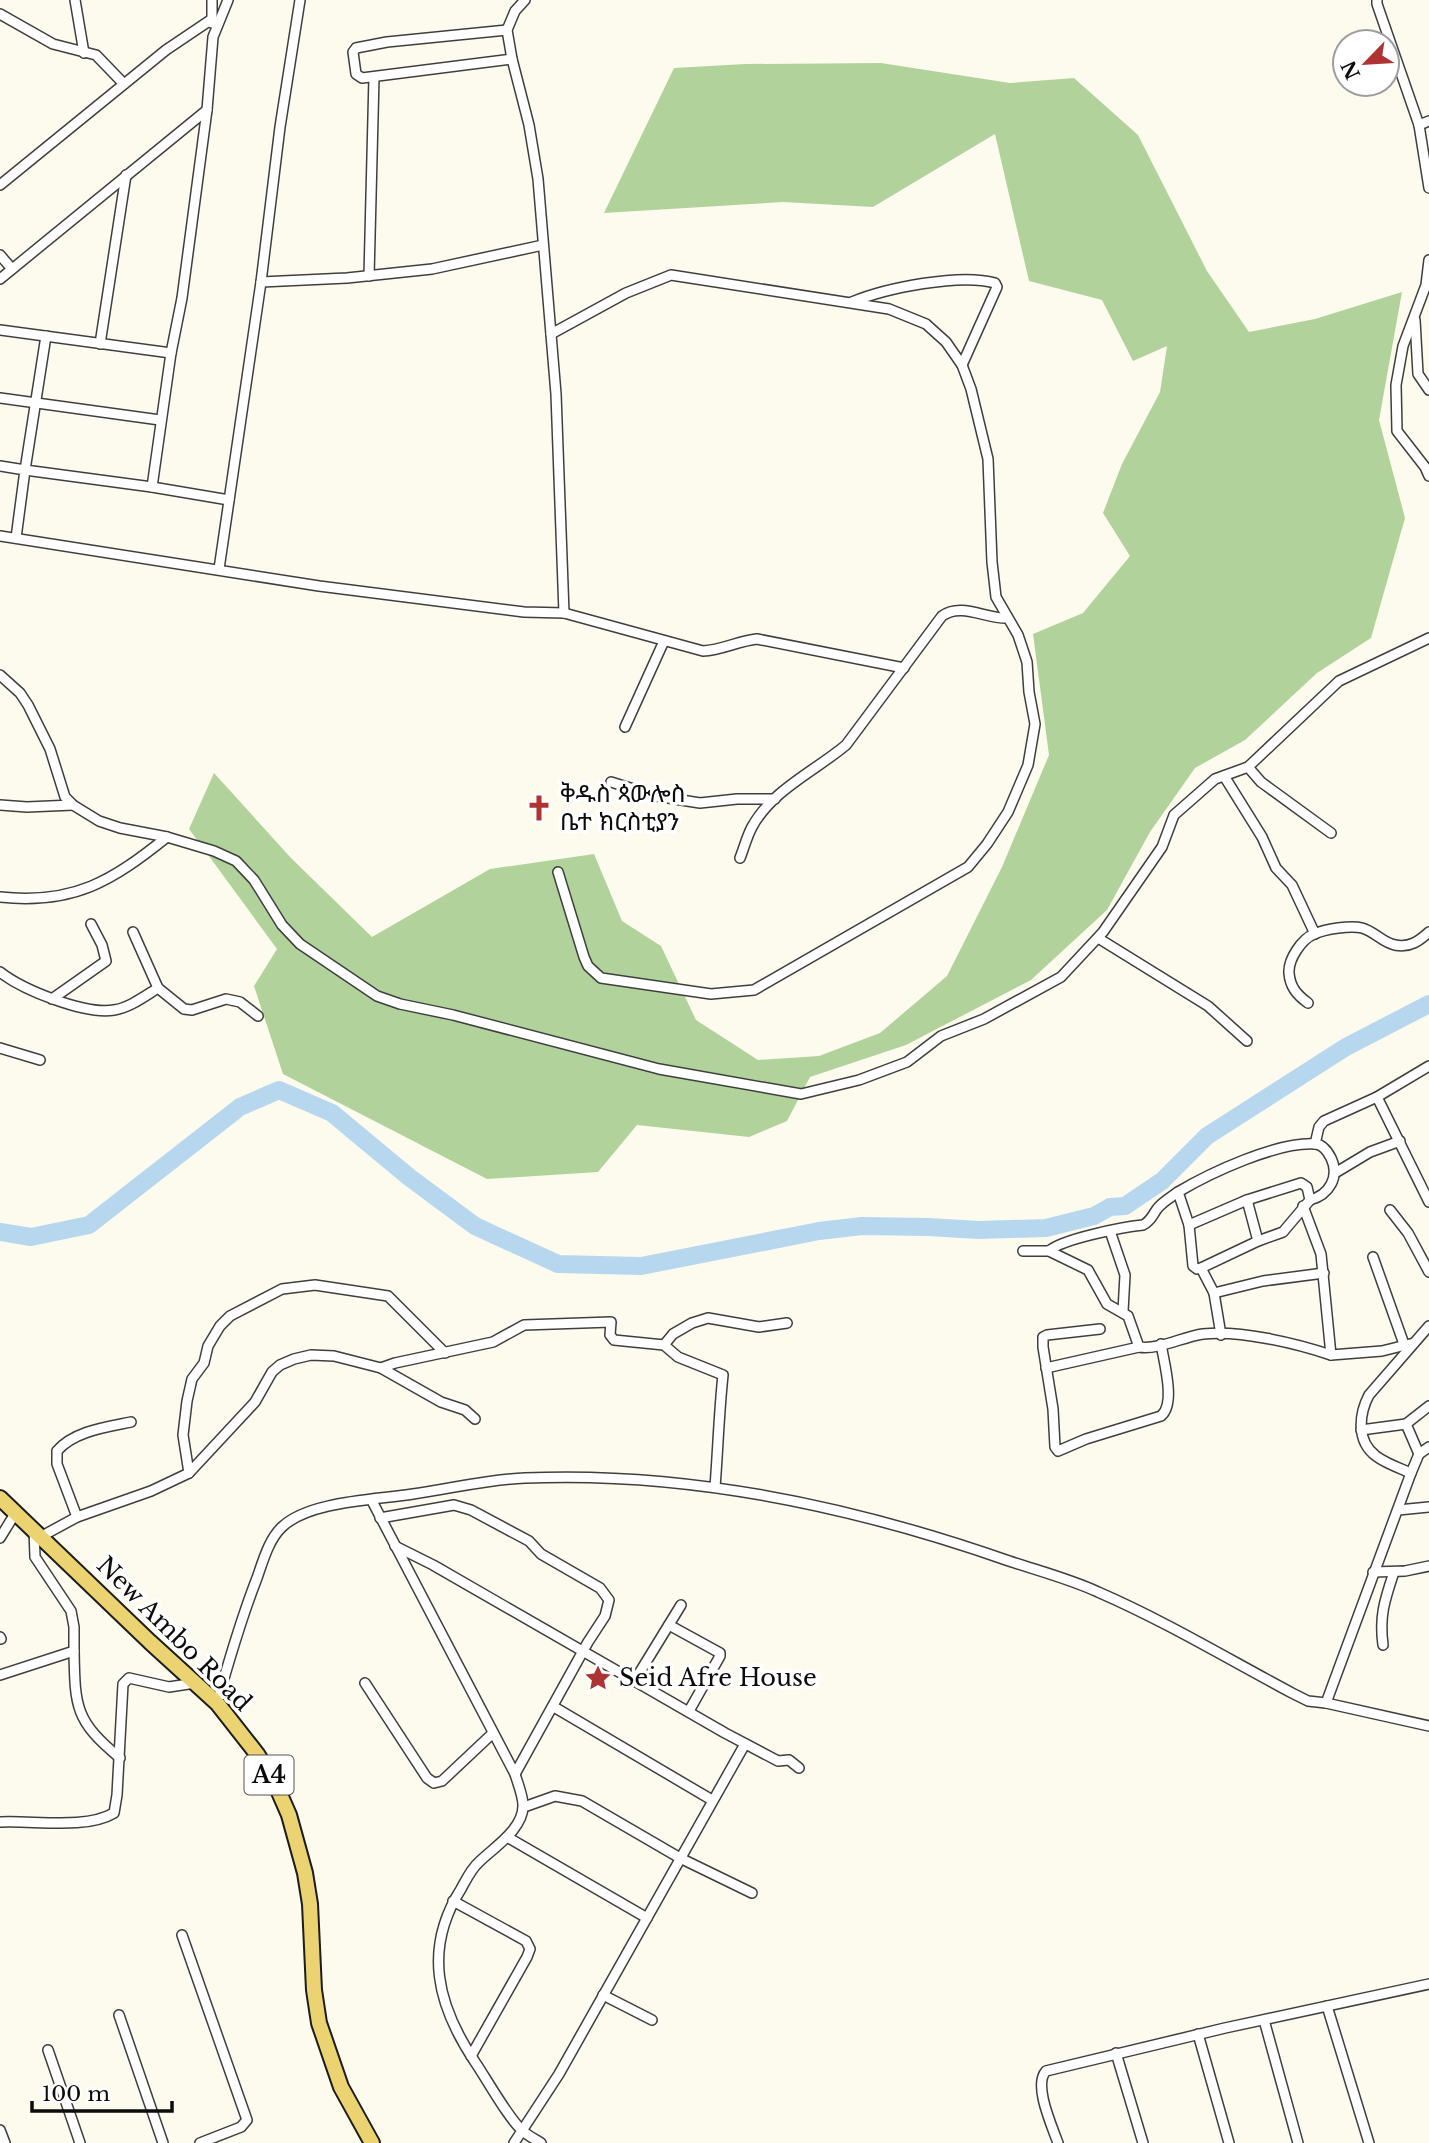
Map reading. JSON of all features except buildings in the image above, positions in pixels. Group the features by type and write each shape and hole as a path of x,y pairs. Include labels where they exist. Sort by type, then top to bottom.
{"main road":[{"name":"New Ambo Road","path":"0,1497 217,1703 257,1754 275,1783 289,1815 305,1873 319,2023 341,2087 372,2143"}],"street":[{"path":"152,487 160,420 183,298 207,110 212,0"},
{"path":"212,37 229,0"},
{"path":"219,569 261,282 279,127 300,0"},
{"path":"525,0 515,11 507,30 538,178 556,394 564,613"},
{"path":"1377,0 1419,125 1429,188"},
{"path":"78,1 84,53"},
{"path":"1,19 53,44 96,55 124,84"},
{"path":"0,185 166,50 212,19"},
{"path":"507,30 387,42 354,50 356,74 362,78 512,59"},
{"path":"369,276 374,76"},
{"path":"0,279 207,110"},
{"path":"1419,125 1429,121"},
{"path":"100,344 126,176"},
{"path":"261,282 369,276 432,269 543,245"},
{"path":"0,255 12,270"},
{"path":"1429,260 1426,285 1403,346 1396,385 1397,431 1429,476"},
{"path":"551,334 626,293 671,275 889,309 926,324 946,342 962,365 971,389 988,459 996,597 1018,635 1027,662 1035,724 1028,765 1008,812 968,867 802,963 746,992 712,994 601,978 588,966 584,957 558,872"},
{"path":"851,303 870,295 949,280 995,283 997,287 962,365"},
{"path":"1415,315 1418,374 1429,390"},
{"path":"0,330 171,353"},
{"path":"16,538 46,336"},
{"path":"0,398 160,420"},
{"path":"0,466 229,500"},
{"path":"0,536 391,596 524,612 564,613 703,651 757,639 904,668"},
{"path":"740,858 751,828 763,810 800,778 846,745 926,635 949,611 959,609 1007,618"},
{"path":"0,675 20,693 28,705 50,749 65,797 73,805 99,821 167,837 214,851 236,861 254,880 282,925 300,944 377,996 659,1069 801,1094 859,1080 907,1062 941,1036 984,1019 1061,977 1098,938 1162,847 1174,816 1215,779 1248,767 1339,681 1429,638"},
{"path":"625,727 664,641"},
{"path":"1248,767 1261,782 1331,833"},
{"path":"1224,776 1262,837 1276,869 1292,885 1315,933"},
{"path":"611,782 656,796 700,803 775,799"},
{"path":"0,805 73,805"},
{"path":"0,897 44,898 65,896 85,889 117,875 167,837"},
{"path":"51,999 106,961 102,945 91,924"},
{"path":"1308,1003 1297,995 1293,987 1289,964 1303,943 1315,933 1354,926 1368,929 1389,943 1405,945 1416,944 1429,932"},
{"path":"133,932 158,988 184,1009 192,1010 226,999 240,1002 258,1016"},
{"path":"1098,938 1208,1006 1247,1041"},
{"path":"0,972 10,980 51,999 104,1011 120,1009 158,988"},
{"path":"0,1048 40,1060"},
{"path":"1315,1144 1319,1127 1324,1121 1377,1097 1429,1066"},
{"path":"1377,1097 1429,1202"},
{"path":"1335,1173 1370,1152 1400,1141"},
{"path":"1049,1251 1054,1247 1110,1231 1148,1223 1160,1205 1178,1192 1270,1151 1315,1144 1322,1146 1330,1156 1335,1173 1331,1184 1323,1193 1306,1203 1283,1232 1197,1269 1193,1266 1189,1225 1178,1192"},
{"path":"1189,1225 1247,1200 1301,1183 1307,1188 1306,1203 1324,1273 1331,1355"},
{"path":"1247,1200 1258,1241"},
{"path":"1390,1210 1408,1233 1429,1272"},
{"path":"1110,1231 1125,1275 1123,1311"},
{"path":"1023,1251 1049,1251 1088,1270 1107,1304 1123,1311 1132,1324 1139,1347"},
{"path":"1373,1257 1409,1345"},
{"path":"1201,1268 1214,1293 1221,1335"},
{"path":"1214,1293 1263,1281 1324,1273"},
{"path":"188,1473 183,1435 187,1401 192,1379 204,1363 208,1346 220,1326 230,1316 282,1289 315,1285 388,1296 445,1353"},
{"path":"664,1345 673,1334 708,1318 759,1327 787,1322"},
{"path":"381,1368 493,1342 524,1325 611,1322 610,1335 614,1340 664,1345 678,1357 723,1375 715,1487"},
{"path":"1411,1473 1376,1456 1367,1447 1361,1430 1362,1408 1369,1395 1409,1345 1429,1326"},
{"path":"1100,1329 1045,1336 1042,1340 1053,1409 1055,1447 1058,1451 1166,1412 1169,1402 1161,1344"},
{"path":"1046,1368 1203,1334 1273,1339 1331,1355 1382,1351 1409,1345"},
{"path":"120,1758 102,1743 83,1721 74,1689 74,1627 71,1611 35,1557 38,1532 151,1491 188,1473 249,1409 266,1380 280,1365 312,1355 334,1356 381,1368 441,1402 465,1410 475,1419"},
{"path":"1361,1430 1406,1424 1429,1406"},
{"path":"77,1517 57,1464 57,1451 62,1445 79,1436 131,1422"},
{"path":"1406,1424 1419,1454"},
{"path":"1326,1703 1411,1473 1419,1454 1429,1447"},
{"path":"217,1703 243,1613 261,1567 279,1530 292,1519 306,1513 372,1501 522,1478 582,1478 715,1487 847,1512 938,1536 1083,1586 1135,1609 1308,1701 1429,1726"},
{"path":"372,1501 515,1774 524,1807 507,1838 477,1864 453,1901 443,1921 438,1969 442,1996 448,2012 471,2056 521,2130 541,2143"},
{"path":"380,1518 454,1504 471,1510 529,1541 541,1554 600,1588 606,1595 609,1604 605,1616 515,1774"},
{"path":"1398,1510 1429,1507"},
{"path":"0,1538 16,1512"},
{"path":"395,1546 433,1564 745,1744 778,1761 789,1760 799,1768"},
{"path":"1373,1572 1394,1572 1429,1566"},
{"path":"1384,1645 1380,1623 1394,1572"},
{"path":"635,1681 681,1605"},
{"path":"669,1626 720,1653 689,1712"},
{"path":"0,1675 74,1651"},
{"path":"0,1822 62,1822 104,1818 114,1813 125,1680 129,1678 169,1687 197,1683"},
{"path":"365,1683 427,1778 434,1783 442,1781 493,1733"},
{"path":"554,1707 712,1800"},
{"path":"514,2143 559,2074 745,1744"},
{"path":"524,1807 555,1796 582,1801 680,1858 752,1893"},
{"path":"507,1838 647,1918"},
{"path":"453,1901 526,1941 530,1949 471,2056"},
{"path":"181,1935 247,2120 241,2127 200,2143"},
{"path":"1058,2143 1041,2088 1042,2076 1056,2067 1429,1984"},
{"path":"603,1995 652,2020"},
{"path":"1327,2006 1369,2143"},
{"path":"119,2015 163,2143"},
{"path":"1264,2020 1298,2143"},
{"path":"1198,2034 1229,2143"},
{"path":"48,2050 80,2143"},
{"path":"1116,2053 1143,2143"},
{"path":"0,2130 4,2142"}],"green space":[{"path":"881,63 1010,83 1074,78 1138,135 1207,271 1249,332 1315,319 1402,292 1379,420 1405,518 1371,638 1317,673 1245,740 1195,768 1150,832 1107,910 1031,980 906,1045 810,1077 787,1121 749,1137 637,1125 598,1172 487,1179 283,1074 254,986 277,949 189,829 214,773 291,858 372,937 490,869 594,854 622,921 661,946 696,1020 758,1060 819,1056 880,1033 947,976 1002,867 1049,755 1033,634 1083,613 1130,556 1103,513 1122,464 1160,392 1167,346 1133,361 1102,300 1029,281 995,134 873,207 783,202 604,213 674,68 745,64"}],"waterway":[{"path":"0,1232 31,1237 89,1225 240,1107 279,1090 332,1113 409,1177 475,1226 558,1264 641,1266 819,1231 862,1226 979,1230 1046,1228 1094,1216 1110,1207 1125,1206 1162,1181 1207,1136 1346,1047 1429,1004"}],"place":[{"name":"ቅዱስ ጳውሎስ ቤተ ክርስቲያን","path":"539,808"},
{"name":"Seid Afre House","path":"598,1678"}]}
